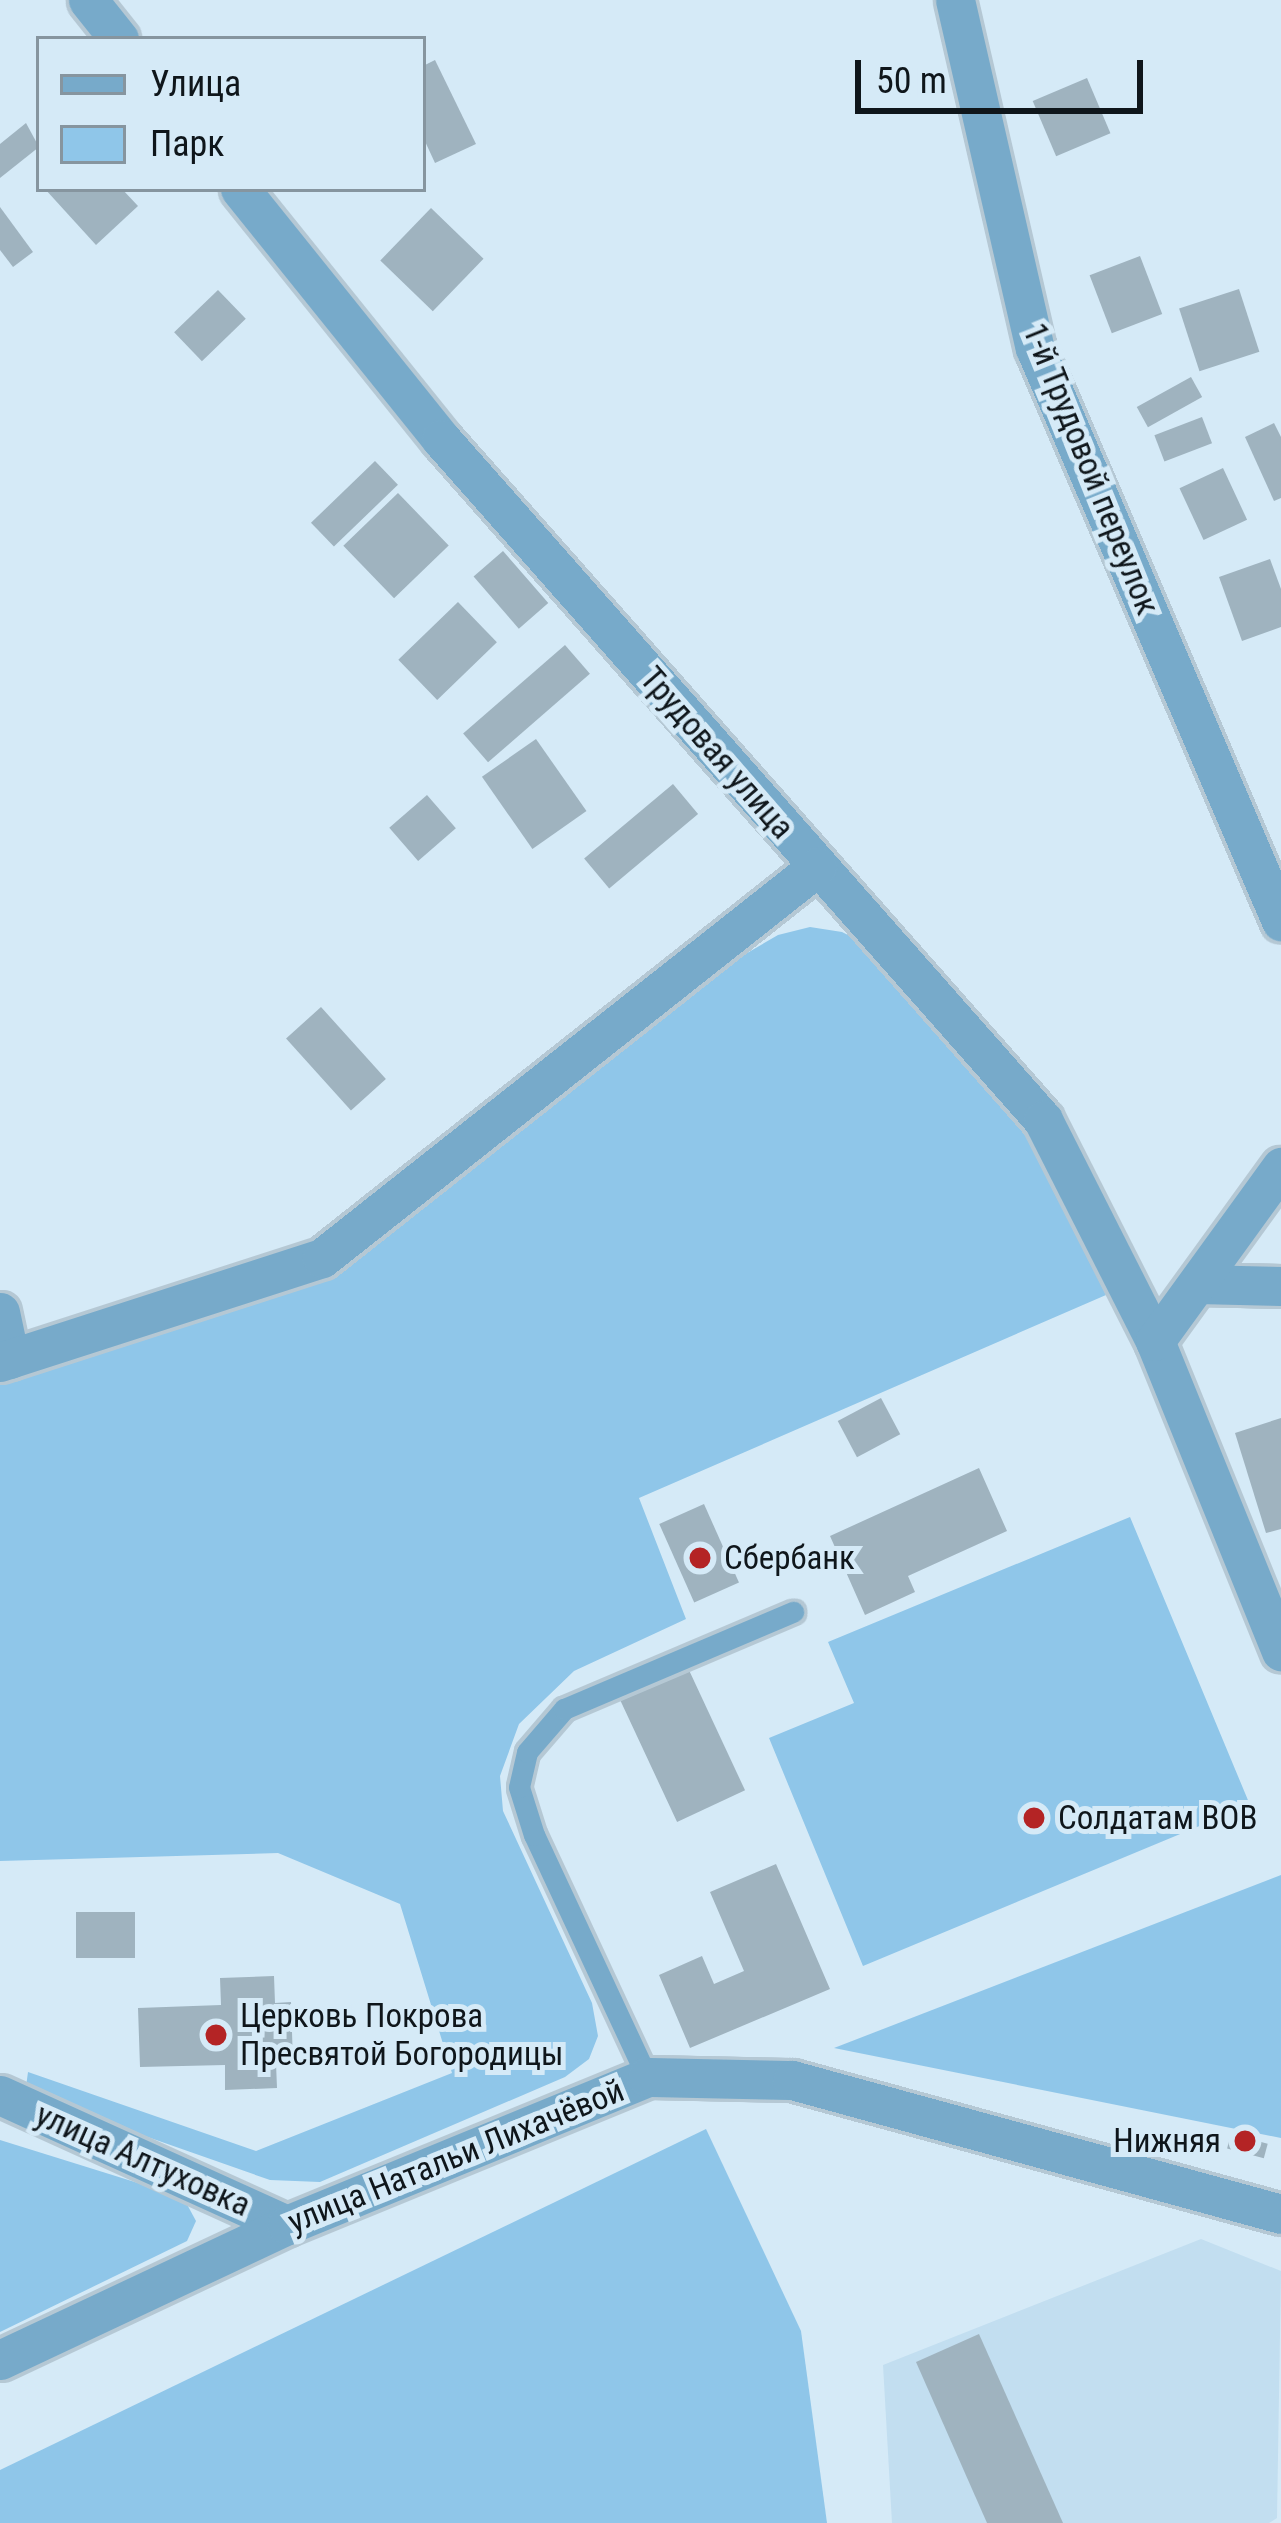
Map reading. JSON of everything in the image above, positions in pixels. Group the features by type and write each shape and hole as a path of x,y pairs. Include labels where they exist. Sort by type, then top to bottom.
{"street":[{"path":"88,0 117,36"},
{"name":"1-й Трудовой переулок","path":"955,0 1035,348 1281,921"},
{"name":"Трудовая улица","path":"242,192 441,439 1043,1120 1155,1341 1281,1652"},
{"path":"0,1312 5,1361 322,1258 817,867"},
{"path":"1155,1341 1281,1167"},
{"path":"1198,1284 1281,1286"},
{"name":"улица Натальи Лихачёвой","path":"0,2360 287,2225 647,2078 792,2080 1281,2214"},
{"name":"улица Алтуховка","path":"0,2095 287,2225"}],"lane":[{"path":"647,2078 534,1834 519,1787 526,1752 565,1709 793,1612"}],"shaded area":[{"path":"1201,2239 1281,2271 1277,2518 1269,2523 892,2523 883,2365"}],"green space":[{"path":"810,927 842,932 868,945 1032,1136 1106,1295 639,1498 686,1619 574,1671 519,1724 500,1776 503,1811 592,2003 598,2036 589,2059 565,2077 320,2182 270,2180 25,2094 28,2072 256,2151 452,2073 400,1904 278,1853 0,1861 0,1382 334,1276 723,967 778,935"},
{"path":"1130,1517 1250,1805 863,1966 769,1738 854,1703 828,1642"},
{"path":"1281,1875 1281,2138 834,2048"},
{"path":"706,2129 801,2331 827,2523 0,2523 0,2470"},
{"path":"0,2140 183,2197 196,2221 187,2241 0,2332"}],"building":[{"path":"435,60 476,144 435,163 426,144 426,64"},
{"path":"1087,78 1110,133 1056,156 1033,101"},
{"path":"26,123 36,149 0,178 0,144"},
{"path":"48,192 125,192 138,206 96,245"},
{"path":"0,207 33,252 13,267 0,250"},
{"path":"431,208 484,259 433,311 380,261"},
{"path":"1140,256 1162,314 1112,333 1090,275"},
{"path":"1239,289 1259,352 1199,371 1179,308"},
{"path":"218,290 246,319 202,361 174,332"},
{"path":"1191,377 1202,397 1148,427 1137,407"},
{"path":"1202,417 1212,443 1164,461 1154,435"},
{"path":"1274,423 1281,437 1281,498 1274,501 1245,437"},
{"path":"375,461 398,485 334,547 311,523"},
{"path":"1223,468 1247,520 1204,540 1179,488"},
{"path":"398,493 449,546 394,598 343,546"},
{"path":"503,551 548,603 519,629 474,577"},
{"path":"1270,559 1281,589 1281,627 1242,641 1219,577"},
{"path":"458,602 497,642 437,700 398,660"},
{"path":"565,645 590,674 488,762 463,734"},
{"path":"536,739 586,811 532,849 482,777"},
{"path":"673,784 698,814 609,888 584,859"},
{"path":"427,795 456,828 418,861 389,828"},
{"path":"321,1007 386,1079 351,1111 286,1038"},
{"path":"881,1398 900,1434 857,1457 838,1421"},
{"path":"1281,1418 1281,1529 1266,1533 1235,1433"},
{"path":"979,1468 1007,1531 908,1576 915,1592 865,1615 830,1536"},
{"path":"704,1504 739,1583 694,1602 659,1524"},
{"path":"688,1668 745,1790 677,1822 620,1700"},
{"path":"776,1864 830,1989 690,2048 659,1975 702,1956 714,1984 744,1971 710,1892"},
{"path":"76,1912 135,1912 135,1958 76,1958"},
{"name":"Церковь Покрова Пресвятой Богородицы","path":"274,1976 275,2003 291,2002 293,2062 276,2063 277,2088 225,2090 225,2065 140,2067 138,2008 221,2005 220,1978"},
{"path":"1231,2134 1268,2144 1264,2158 1227,2148"},
{"path":"979,2334 1063,2523 987,2523 916,2362"}],"place":[{"name":"Сбербанк","path":"700,1558"},
{"name":"Солдатам ВОВ","path":"1034,1818"},
{"name":"Церковь Покрова Пресвятой Богородицы","path":"216,2035"},
{"name":"Нижняя","path":"1245,2141"}]}
